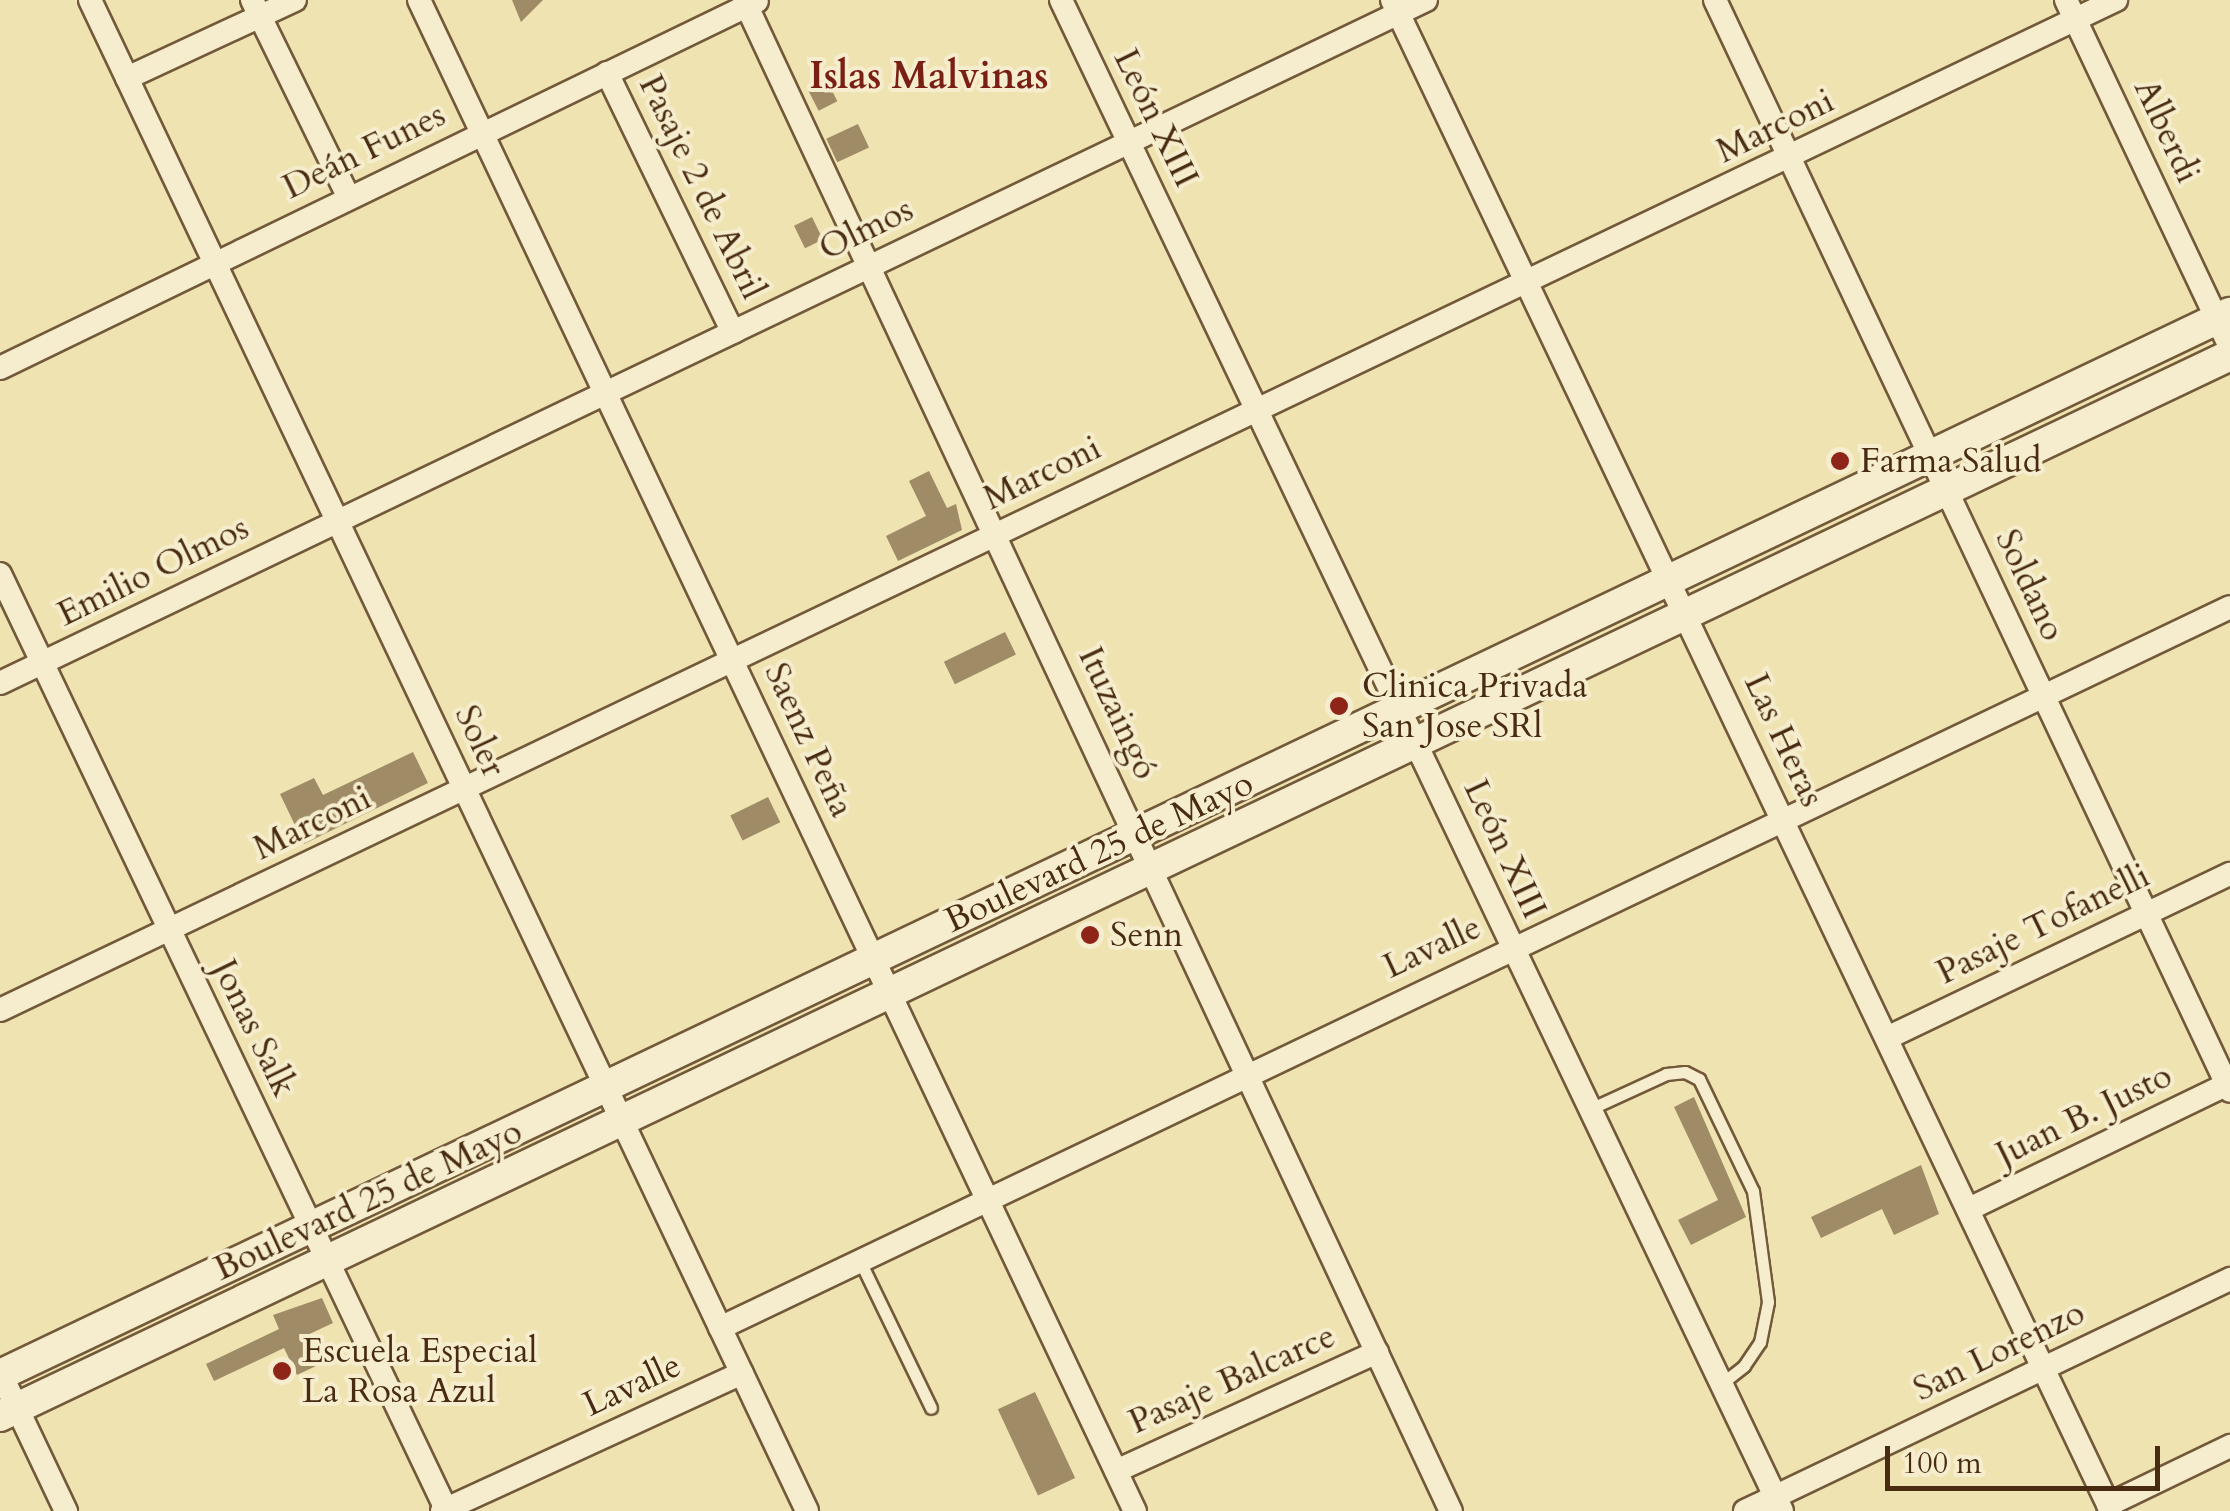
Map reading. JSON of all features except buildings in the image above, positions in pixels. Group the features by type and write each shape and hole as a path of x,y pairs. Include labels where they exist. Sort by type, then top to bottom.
{"street":[{"name":"Soler","path":"90,0 807,1511"},
{"path":"127,78 256,8 295,0"},
{"name":"Saenz Peña","path":"419,0 1135,1511"},
{"name":"León XIII","path":"1061,0 1778,1504"},
{"name":"Olmos","path":"337,522 1129,142 1395,6 1426,0"},
{"name":"Soldano","path":"1715,0 2229,1086"},
{"name":"Marconi","path":"0,1010 1789,158 2070,10 2116,0"},
{"name":"Deán Funes","path":"0,368 750,2"},
{"name":"Ituzaingó","path":"750,2 1452,1511"},
{"name":"Las Heras","path":"1395,6 2110,1508"},
{"path":"256,8 349,198"},
{"name":"Alberdi","path":"2070,10 2226,327"},
{"name":"Pasaje 2 de Abril","path":"608,73 733,332"},
{"name":"Boulevard 25 de Mayo","path":"0,1374 1930,456 2226,327"},
{"name":"Boulevard 25 de Mayo","path":"9,1412 2230,355"},
{"name":"Emilio Olmos","path":"0,684 337,522"},
{"name":"Jonas Salk","path":"0,574 445,1510"},
{"name":"Lavalle","path":"720,1328 1247,1073 2230,608"},
{"name":"Pasaje Tofanelli","path":"1887,1038 2230,874"},
{"name":"Juan B. Justo","path":"1968,1209 2229,1086"},
{"name":"San Lorenzo","path":"1745,1511 1778,1504 2044,1368 2230,1279"},
{"name":"Pasaje Balcarce","path":"1116,1471 1377,1352"},
{"path":"0,1374 9,1412 66,1511"},
{"name":"Lavalle","path":"445,1510 742,1374"},
{"path":"2110,1508 2230,1446"}],"lane":[{"path":"1590,1109 1666,1074 1685,1072 1699,1079 1754,1190 1768,1302 1760,1342 1744,1366 1721,1384"},
{"path":"860,1260 931,1408"}],"place":[{"name":"Farma Salud","path":"1840,461"},
{"name":"Clinica Privada San Jose SRl","path":"1339,706"},
{"name":"Senn","path":"1090,935"},
{"name":"Escuela Especial La Rosa Azul","path":"282,1371"}],"district":[{"name":"Islas Malvinas","path":"929,77"}]}
